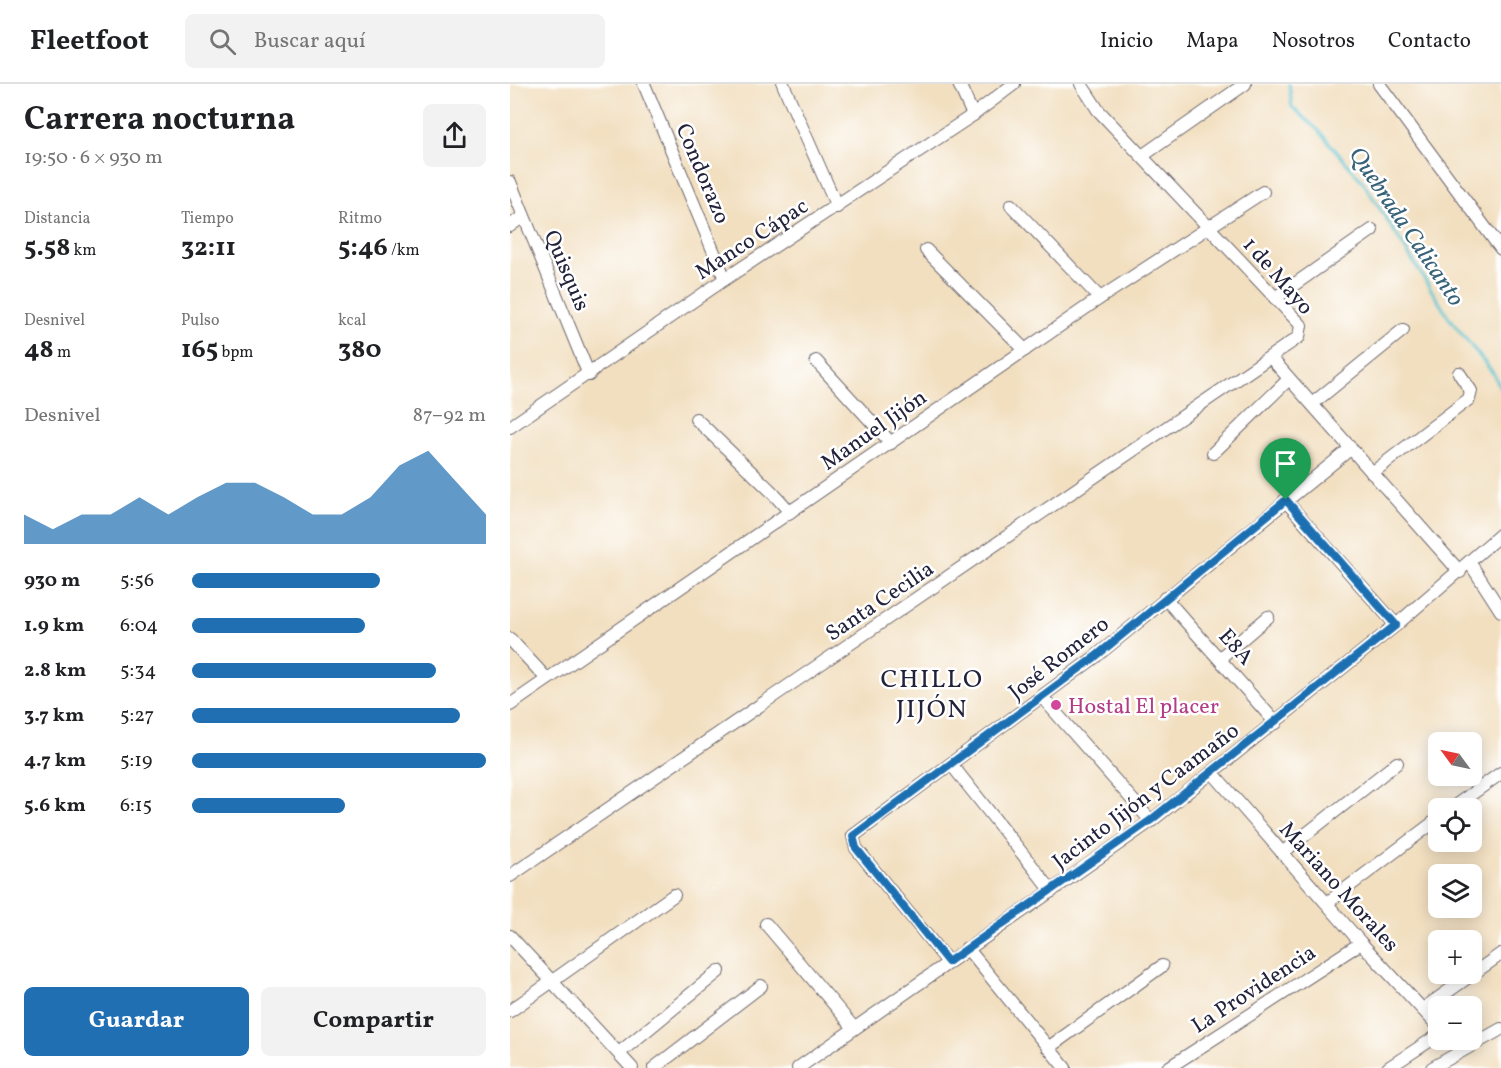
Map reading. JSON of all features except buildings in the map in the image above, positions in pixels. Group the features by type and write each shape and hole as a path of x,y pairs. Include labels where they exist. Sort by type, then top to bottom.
{"street":[{"name":"Condorazo","path":"644,84 725,279"},
{"path":"783,84 837,207"},
{"path":"959,84 973,115"},
{"name":"Manco Cápac","path":"510,427 589,375 725,279 973,115 1014,84"},
{"name":"1 de Mayo","path":"1081,84 1098,110 1302,329 1299,337 1272,358"},
{"path":"1142,156 1245,84"},
{"path":"1379,84 1501,249"},
{"name":"Quisquis","path":"510,182 522,217 589,375"},
{"name":"Manuel Jijón","path":"510,705 1100,298 1263,192"},
{"path":"1011,205 1100,298"},
{"path":"510,226 522,217"},
{"path":"1275,298 1372,230"},
{"path":"926,250 1025,350"},
{"path":"1312,404 1403,330"},
{"path":"1272,358 1460,572"},
{"name":"Santa Cecilia","path":"510,876 1272,358"},
{"path":"816,361 891,442"},
{"path":"1372,473 1469,399 1471,391 1459,373"},
{"path":"1213,453 1289,379"},
{"path":"696,419 790,512"},
{"name":"José Romero","path":"948,962 853,842 853,836 1042,697 1350,449"},
{"path":"1286,500 1396,625"},
{"name":"Jacinto Jijón y Caamaño","path":"798,1068 1151,820 1276,723 1396,625 1460,572 1501,534"},
{"path":"1470,563 1501,611"},
{"name":"E8A","path":"1165,598 1276,723"},
{"path":"1220,658 1268,617"},
{"path":"510,639 547,679"},
{"path":"1042,697 1151,820"},
{"path":"1282,852 1396,763"},
{"path":"951,764 1052,891"},
{"name":"Mariano Morales","path":"1212,772 1428,1016"},
{"path":"1466,798 1501,773"},
{"path":"1327,903 1428,827"},
{"path":"510,1011 515,1000 552,979 674,895"},
{"path":"766,924 854,1028"},
{"path":"510,936 632,1068"},
{"name":"La Providencia","path":"1168,1068 1361,943"},
{"path":"967,948 1065,1068"},
{"path":"1423,1009 1501,954"},
{"path":"1048,1048 1162,966"},
{"path":"619,1053 719,971"},
{"path":"654,1068 761,986"},
{"path":"1431,1068 1501,1029"},
{"path":"1388,1068 1428,1038"}],"waterway":[{"name":"Quebrada Calicanto","path":"1289,84 1292,107 1318,130 1363,182 1449,318 1493,373 1501,389"}],"place":[{"name":"Hostal El placer","path":"1056,705"}],"district":[{"name":"CHILLO JIJÓN","path":"932,693"}],"route":[{"path":"1286,500 1396,625 1276,723 1151,820 948,962 856,848 853,836 1095,657 1286,500"}]}
